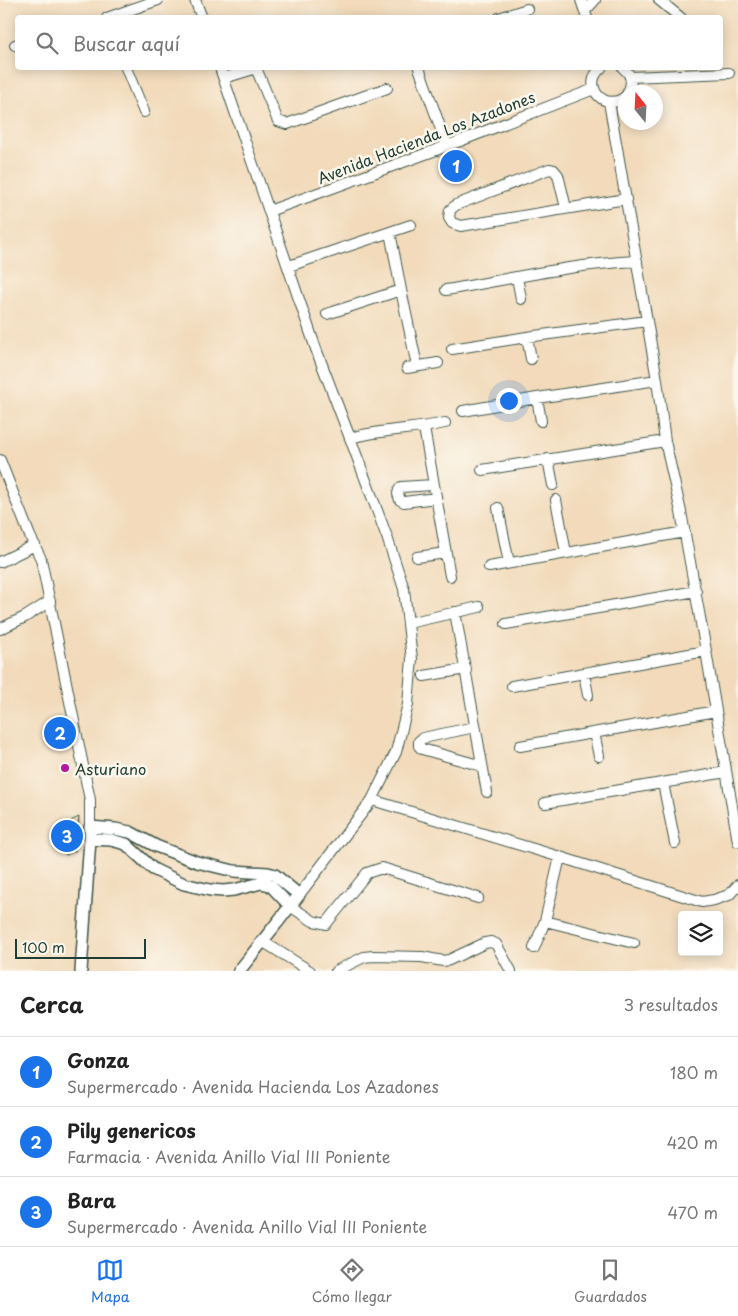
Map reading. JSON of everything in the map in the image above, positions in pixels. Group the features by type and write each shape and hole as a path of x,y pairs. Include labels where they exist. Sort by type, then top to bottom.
{"street":[{"path":"116,15 158,0"},
{"path":"195,0 201,15"},
{"path":"582,0 586,14"},
{"path":"586,14 595,0"},
{"path":"659,0 667,14"},
{"path":"507,15 527,8"},
{"path":"127,70 144,112"},
{"path":"221,70 316,349 404,589 412,659 408,704 396,752 372,800 242,970"},
{"path":"224,78 250,70"},
{"path":"258,70 278,121 286,124 387,88"},
{"path":"420,70 447,146"},
{"path":"598,70 594,75 593,81 594,90 597,95 602,100 608,102 618,101"},
{"path":"626,70 630,76 630,85"},
{"path":"630,76 729,73"},
{"name":"Avenida Hacienda Los Azadones","path":"269,211 594,90"},
{"path":"608,102 637,261 665,441 696,592 738,842"},
{"path":"566,208 558,175 554,170 549,169 456,205 450,210 449,218 452,224 461,226 626,199"},
{"path":"289,266 411,225"},
{"path":"390,232 412,367 438,363"},
{"path":"446,290 605,263 637,261"},
{"path":"517,277 521,299"},
{"path":"326,314 400,290"},
{"path":"452,349 647,321"},
{"path":"527,337 531,359"},
{"path":"463,411 657,380"},
{"path":"537,398 541,421"},
{"path":"350,438 367,433 424,428 445,424"},
{"path":"424,428 450,576"},
{"path":"482,470 665,441"},
{"path":"548,459 553,485"},
{"path":"0,460 41,559 90,800 90,839 81,971"},
{"path":"433,485 401,487 398,494 400,500 404,502 436,498"},
{"path":"556,500 566,554"},
{"path":"498,508 509,563"},
{"path":"489,567 685,532"},
{"path":"0,562 35,545"},
{"path":"417,557 446,553"},
{"path":"506,624 696,592"},
{"path":"0,629 50,601"},
{"path":"408,623 479,607"},
{"path":"455,612 487,792"},
{"path":"512,686 706,651"},
{"path":"424,676 466,669"},
{"path":"584,673 588,695"},
{"path":"520,746 716,711"},
{"path":"475,727 423,738 419,741 419,746 422,749 482,766"},
{"path":"594,733 599,756"},
{"path":"545,803 726,772"},
{"path":"663,783 675,843"},
{"path":"372,800 702,902 729,895 738,885"},
{"path":"90,827 130,832 156,846 197,862 234,870 275,875 299,895"},
{"path":"90,839 111,840 126,844 153,869 184,884 223,892 261,883 267,884 290,906 313,921 326,924 367,873 382,868 478,898"},
{"path":"146,861 146,851 148,848 156,846"},
{"path":"534,948 545,921 560,857"},
{"path":"234,870 240,876 240,884 234,890"},
{"path":"545,921 634,943"},
{"path":"262,942 310,971"},
{"path":"336,971 364,958 373,956 422,957 443,961 449,960 490,942 496,944 511,971"}],"building":[{"path":"79,817 75,851 66,855 54,829"}],"place":[{"name":"Gonza","path":"456,166"},
{"name":"Pily genericos","path":"60,733"},
{"name":"Asturiano","path":"65,768"},
{"name":"Bara","path":"67,836"}]}
